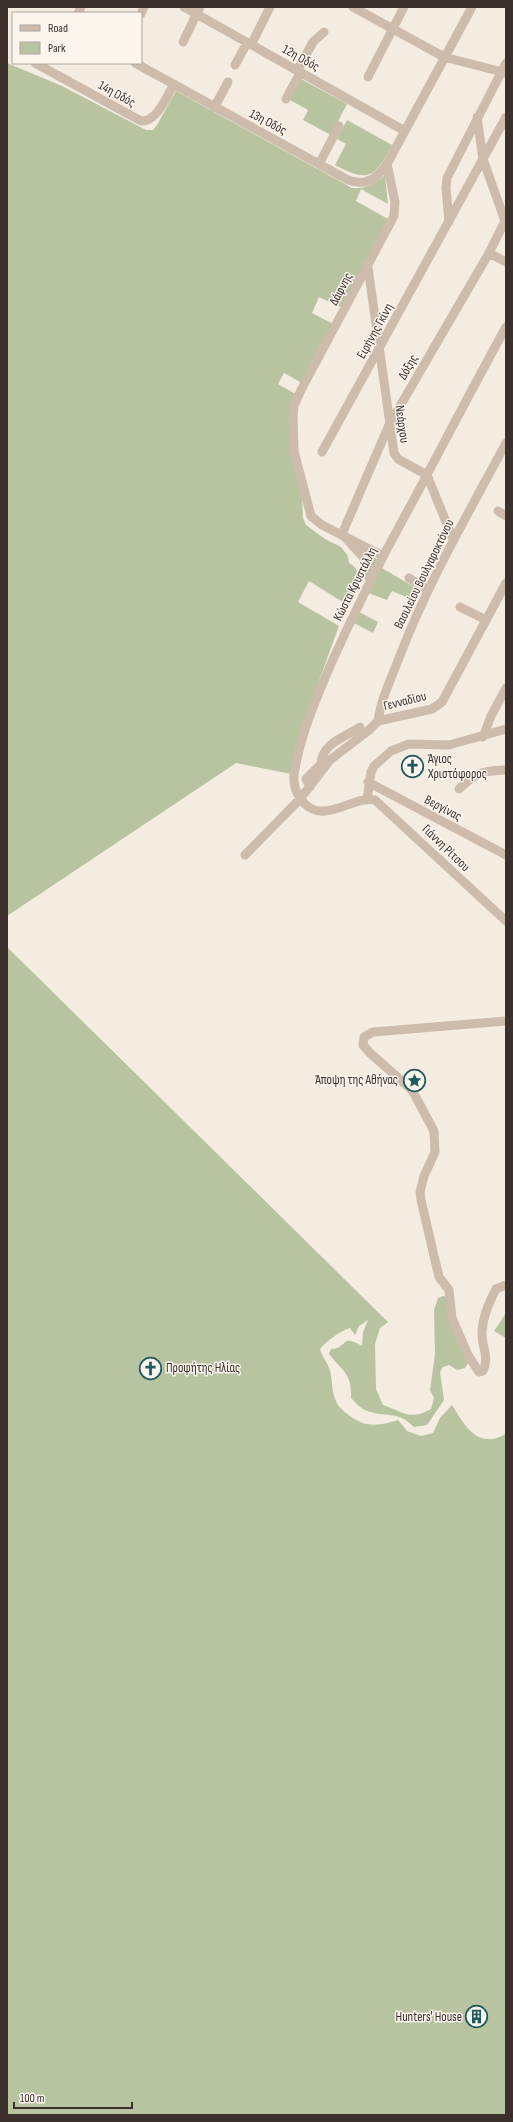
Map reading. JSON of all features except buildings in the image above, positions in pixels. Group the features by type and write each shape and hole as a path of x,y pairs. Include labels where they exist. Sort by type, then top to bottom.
{"street":[{"name":"12η Οδός","path":"184,7 198,10 249,44 405,131"},
{"path":"235,65 270,7"},
{"path":"353,7 444,57 504,72"},
{"path":"368,77 394,30 404,7"},
{"path":"387,164 472,7"},
{"path":"183,42 198,10"},
{"path":"286,99 313,42 324,32"},
{"path":"449,222 446,188 447,178 477,117 504,72 506,63"},
{"name":"14η Οδός","path":"37,64 142,121 150,120 174,84"},
{"name":"13η Οδός","path":"137,64 214,108 348,180 362,183 376,178 387,164"},
{"path":"214,108 228,82"},
{"path":"477,117 483,159 505,220"},
{"name":"Ειρήνης Γκίνη","path":"322,452 379,351 506,117"},
{"path":"319,164 339,126"},
{"name":"Δάφνης","path":"383,556 322,525 311,516 294,451 293,415 294,406 301,390 368,267 395,210 387,164"},
{"name":"Δόξης","path":"342,534 389,425 489,253 505,220"},
{"path":"489,253 506,262"},
{"name":"Νεάρχου","path":"368,267 394,453 398,459 427,475"},
{"name":"Κώστα Κρυστάλλη","path":"300,799 295,788 294,770 306,726 332,663 370,580 506,327"},
{"name":"Βασιλείου Βουλγαροκτόνου","path":"378,721 383,700 427,590 453,538 506,443"},
{"path":"427,475 453,538"},
{"path":"342,534 363,557 370,580"},
{"path":"409,578 427,590"},
{"name":"Γενναδίου","path":"245,855 300,799 330,760 368,731 378,721 432,709 442,702 506,583"},
{"path":"460,607 486,620"},
{"path":"483,737 491,716 506,688"},
{"path":"310,787 306,779 321,764 321,756 329,745 360,727"},
{"path":"300,799 310,809 319,811 340,808 367,800 368,782 374,766 391,751 400,746 418,743 449,745 483,737 506,729"},
{"path":"459,789 475,774 506,770"},
{"name":"Βεργίνας","path":"368,782 506,855"},
{"name":"Γιάννη Ρίτσου","path":"367,800 375,800 384,807 506,921"},
{"path":"506,1021 373,1032 364,1037 363,1045 370,1054 412,1090 434,1131 435,1152 423,1180 421,1200 439,1277 449,1290 452,1318 468,1355 479,1372 483,1371 487,1358 482,1331 487,1305 496,1288 506,1285"}],"green space":[{"path":"7,63 62,86 146,130 153,130 157,125 176,91 352,188 362,188 370,185 385,175 388,204 361,189 356,201 388,219 343,308 319,297 312,313 333,324 302,383 284,373 278,384 297,395 293,404 301,476 303,518 306,525 325,539 341,547 348,556 349,563 355,567 358,572 359,577 358,589 349,606 309,581 298,602 339,626 301,730 291,774 236,763 7,916"},
{"path":"301,79 347,104 331,135 303,120 308,110 290,100"},
{"path":"347,120 392,145 381,165 370,174 356,174 335,165 346,144 337,139"},
{"path":"360,547 378,560 372,569"},
{"path":"380,567 421,591 416,601 392,591 387,600 368,593"},
{"path":"359,612 378,622 373,633 354,623"},
{"path":"7,947 388,1322 380,1328 375,1344 376,1389 383,1405 402,1413 412,1415 423,1413 431,1409 434,1398 430,1390 435,1354 434,1310 438,1298 443,1296 446,1297 470,1360 465,1368 457,1370 449,1365 443,1367 440,1372 444,1400 427,1425 414,1427 408,1421 396,1416 372,1413 359,1406 351,1398 350,1383 346,1373 329,1354 331,1349 337,1348 347,1341 355,1342 362,1346 363,1332 368,1320 359,1326 355,1335 350,1328 347,1329 338,1334 320,1349 330,1371 334,1397 338,1405 345,1412 354,1419 371,1425 398,1420 407,1431 421,1436 433,1433 440,1418 452,1405 467,1428 480,1437 488,1439 506,1434 506,2115 7,2115"},
{"path":"506,1313 506,1338 494,1331"}],"place":[{"name":"Άγιος Χριστόφορος","path":"412,766"},
{"name":"Άποψη της Αθήνας","path":"414,1080"},
{"name":"Προφήτης Ηλίας","path":"150,1368"},
{"name":"Hunters' House","path":"477,2017"}]}
